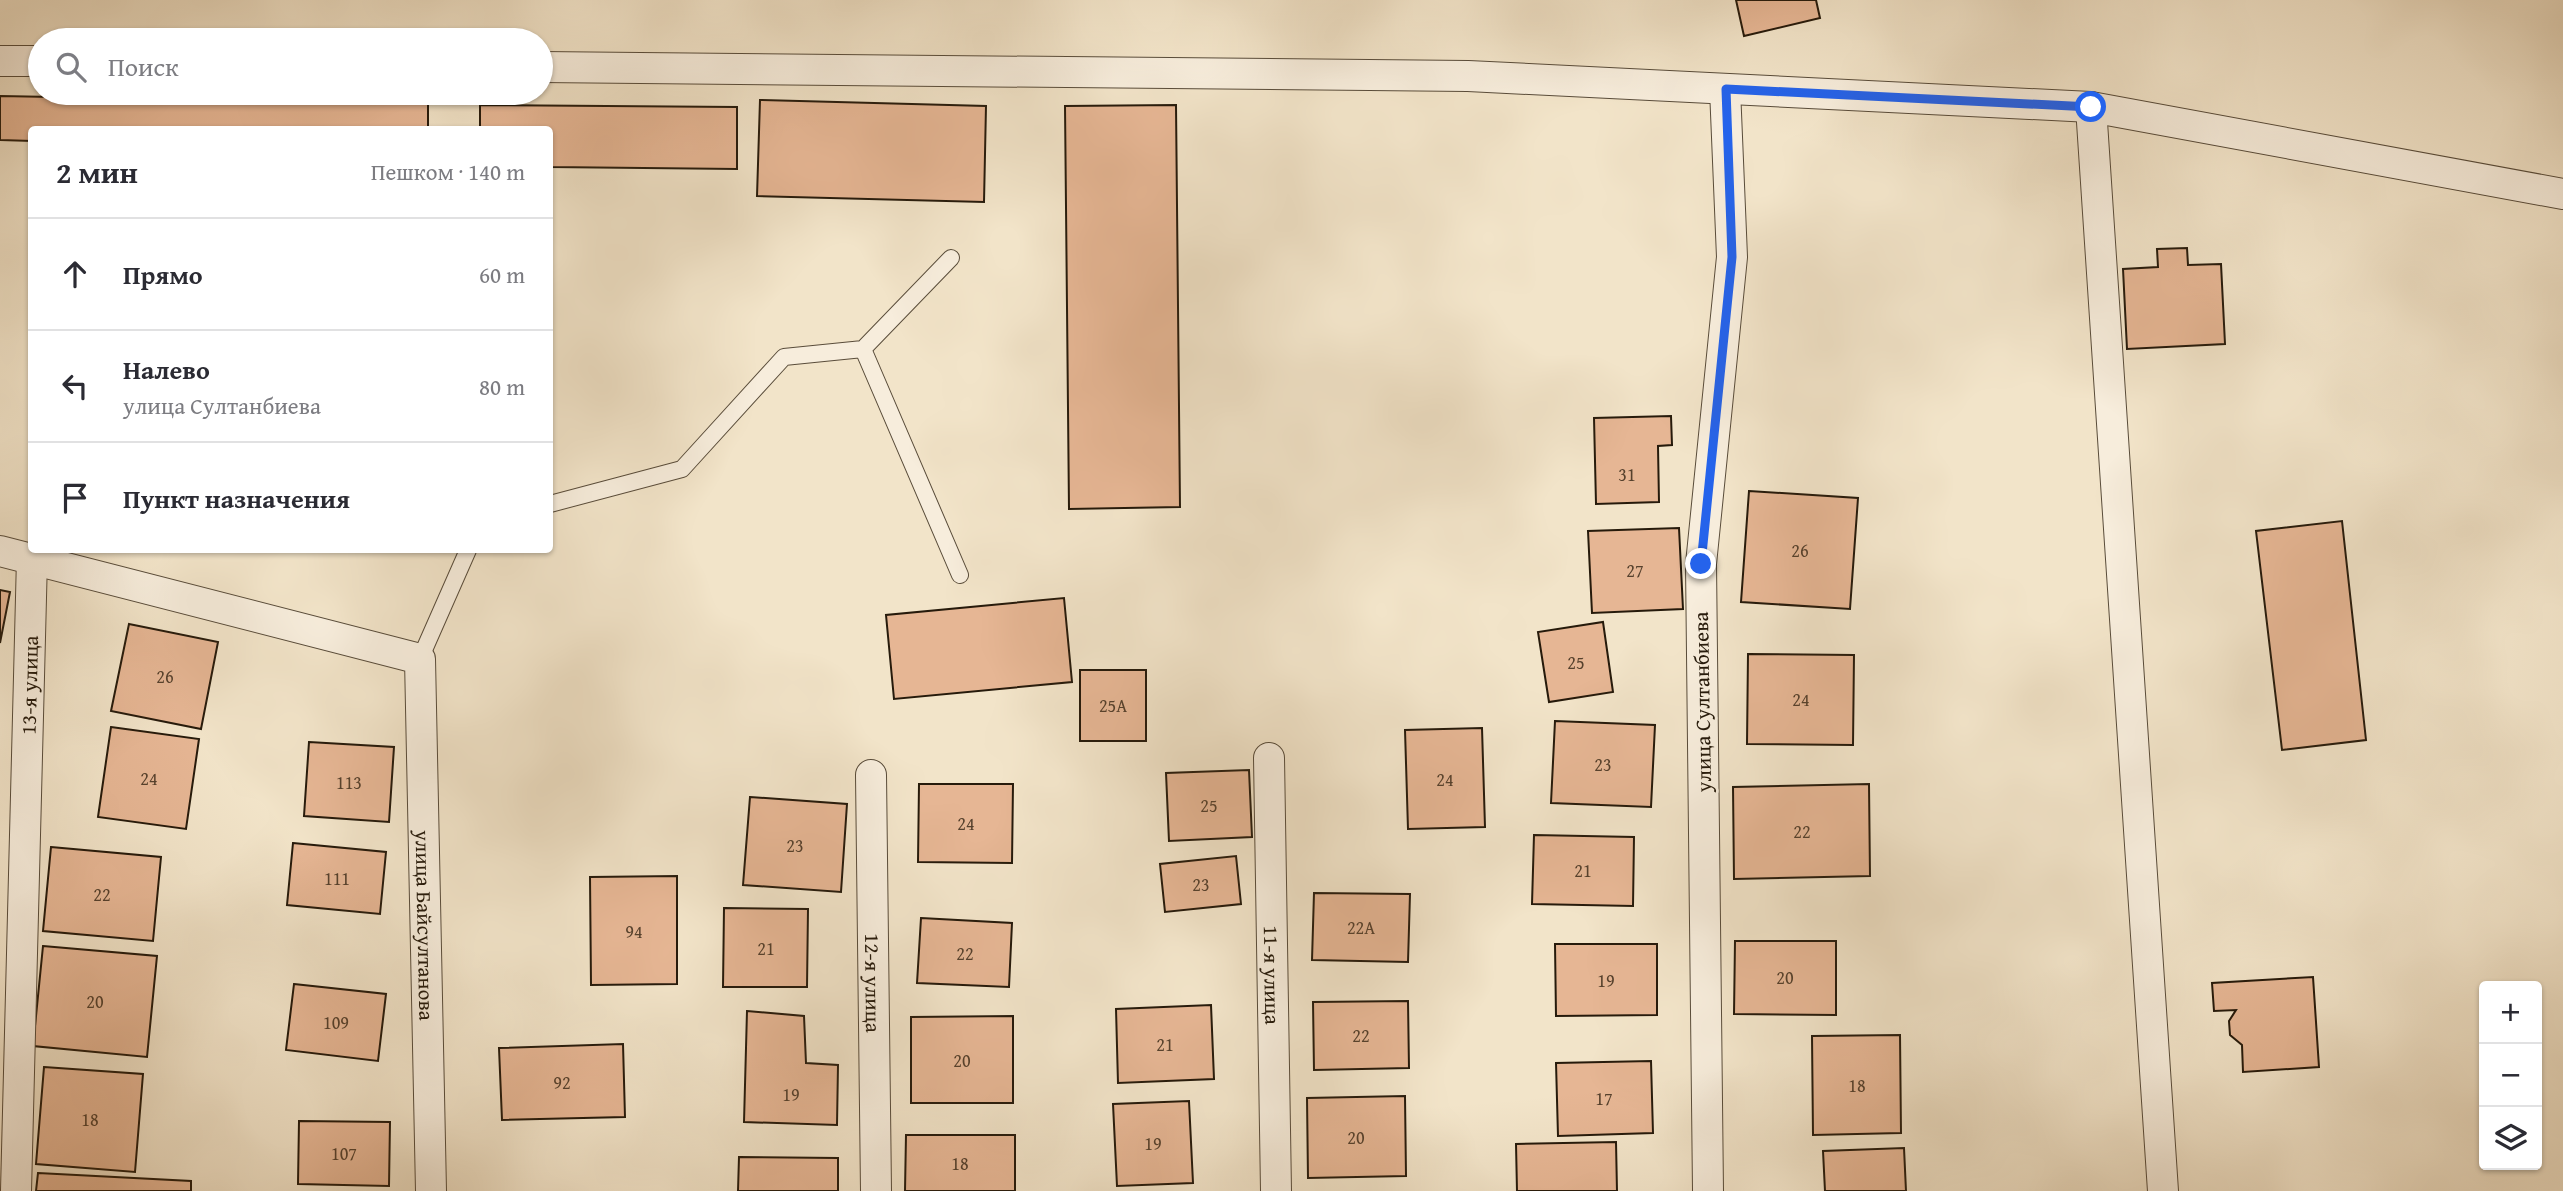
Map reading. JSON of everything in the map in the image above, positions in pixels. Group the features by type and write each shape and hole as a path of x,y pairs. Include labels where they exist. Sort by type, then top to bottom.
{"street":[{"path":"0,61 28,61"},
{"path":"553,66 1468,76 2091,107 2563,194"},
{"name":"улица Султанбиева","path":"1708,1191 1701,564 1732,257 1726,89"},
{"path":"2091,107 2163,1191"},
{"path":"0,551 420,659"},
{"name":"13-я улица","path":"16,1191 32,558"},
{"name":"улица Байсултанова","path":"420,659 431,1191"},
{"name":"11-я улица","path":"1269,758 1276,1191"},
{"name":"12-я улица","path":"871,775 876,1191"}],"lane":[{"path":"553,503 682,468 785,357 863,349 951,258"},
{"path":"863,349 960,575"},
{"path":"420,659 467,553"}],"building":[{"path":"1736,0 1816,0 1820,18 1744,36"},
{"path":"0,96 28,97 28,105 428,105 428,126 28,126 28,141 0,140"},
{"path":"760,100 986,106 984,202 757,196"},
{"path":"480,105 737,107 737,169 553,167 553,126 480,126"},
{"path":"1176,105 1180,507 1069,509 1065,106"},
{"path":"2187,248 2188,265 2221,264 2225,344 2127,349 2123,269 2158,267 2157,249"},
{"path":"1671,416 1672,445 1658,446 1659,502 1596,504 1594,418"},
{"path":"1749,491 1858,498 1850,609 1741,602"},
{"path":"2342,521 2366,740 2282,750 2256,531"},
{"path":"1679,528 1683,609 1592,613 1588,531"},
{"path":"0,590 10,592 0,643"},
{"path":"1064,598 1072,682 894,699 886,615"},
{"path":"1603,622 1613,692 1549,702 1538,632"},
{"path":"129,624 218,642 201,729 111,711"},
{"path":"1748,654 1854,655 1853,745 1747,744"},
{"path":"1080,670 1146,670 1146,741 1080,741"},
{"path":"1555,721 1655,725 1651,807 1551,803"},
{"path":"111,727 199,739 186,829 98,817"},
{"path":"1482,728 1485,827 1408,829 1405,730"},
{"path":"309,742 394,747 389,822 304,816"},
{"path":"1249,770 1252,837 1169,841 1166,773"},
{"path":"919,784 1013,784 1012,863 918,862"},
{"path":"1869,784 1870,876 1734,879 1733,787"},
{"path":"750,797 847,804 841,892 743,885"},
{"path":"1534,835 1634,837 1633,906 1532,904"},
{"path":"293,843 386,852 380,914 287,905"},
{"path":"51,847 161,857 153,941 43,931"},
{"path":"1236,856 1241,904 1165,912 1160,864"},
{"path":"677,876 677,984 591,985 590,877"},
{"path":"1314,893 1410,894 1408,962 1312,960"},
{"path":"724,908 808,909 807,987 723,987"},
{"path":"921,918 1012,923 1009,987 917,983"},
{"path":"1735,941 1836,941 1836,1015 1734,1014"},
{"path":"1555,944 1657,944 1657,1015 1556,1016"},
{"path":"43,946 157,956 147,1057 33,1046"},
{"path":"2313,977 2319,1067 2243,1072 2242,1045 2230,1035 2229,1021 2236,1010 2214,1011 2212,983"},
{"path":"294,984 386,994 378,1061 286,1050"},
{"path":"1408,1001 1409,1068 1314,1070 1313,1002"},
{"path":"1211,1005 1214,1079 1118,1083 1116,1009"},
{"path":"747,1011 804,1016 806,1063 838,1065 837,1125 744,1122"},
{"path":"1013,1016 1013,1103 911,1103 911,1017"},
{"path":"1900,1035 1901,1133 1813,1135 1812,1036"},
{"path":"623,1044 625,1117 502,1120 499,1048"},
{"path":"1651,1061 1653,1133 1558,1136 1556,1063"},
{"path":"44,1067 143,1074 135,1172 36,1164"},
{"path":"1405,1096 1406,1176 1308,1178 1307,1098"},
{"path":"1189,1101 1193,1183 1117,1186 1113,1104"},
{"path":"299,1121 390,1122 389,1186 298,1184"},
{"path":"906,1135 1015,1135 1015,1191 905,1191"},
{"path":"1616,1142 1617,1191 1517,1191 1516,1144"},
{"path":"1904,1148 1906,1191 1825,1191 1823,1151"},
{"path":"739,1157 838,1158 838,1191 738,1191"},
{"path":"38,1173 191,1181 191,1191 36,1191"}],"route":[{"path":"1701,564 1732,257 1726,89 2091,107"}]}
